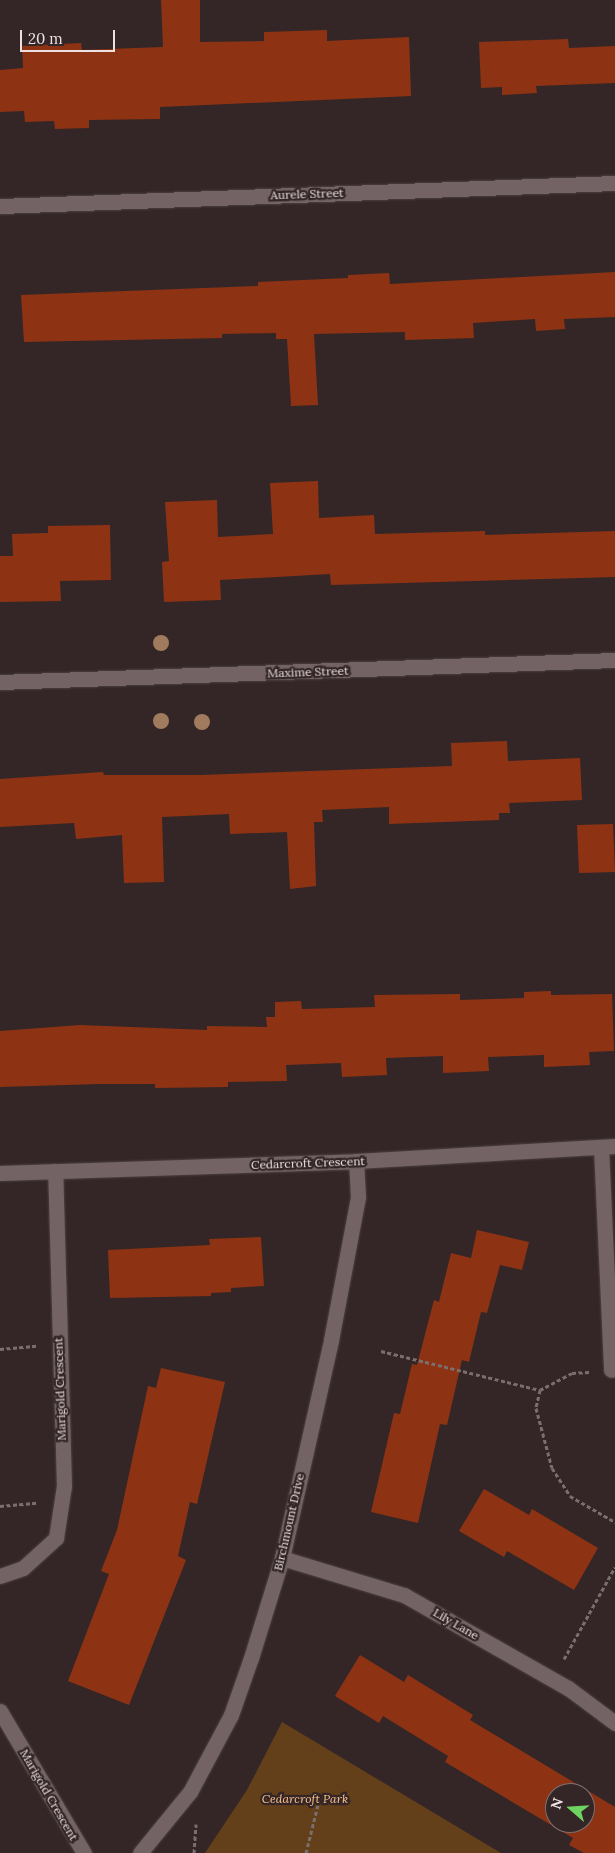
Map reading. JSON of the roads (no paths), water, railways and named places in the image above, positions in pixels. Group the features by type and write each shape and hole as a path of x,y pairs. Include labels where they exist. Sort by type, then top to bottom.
{"street":[{"name":"Aurele Street","path":"0,206 615,183"},
{"name":"Maxime Street","path":"0,682 615,660"},
{"name":"Cedarcroft Crescent","path":"0,1173 356,1161 608,1146"},
{"path":"608,1146 611,1370"},
{"name":"Birchmount Drive","path":"140,1853 190,1792 231,1715 282,1558 331,1340 358,1197 356,1161"},
{"name":"Marigold Crescent","path":"0,1576 23,1568 56,1538 62,1500 55,1171"},
{"name":"Lily Lane","path":"282,1558 404,1594 553,1680 615,1722"},
{"name":"Marigold Crescent","path":"0,1711 84,1853"}],"park label":[{"name":"Cedarcroft Park","path":"305,1799"}]}
